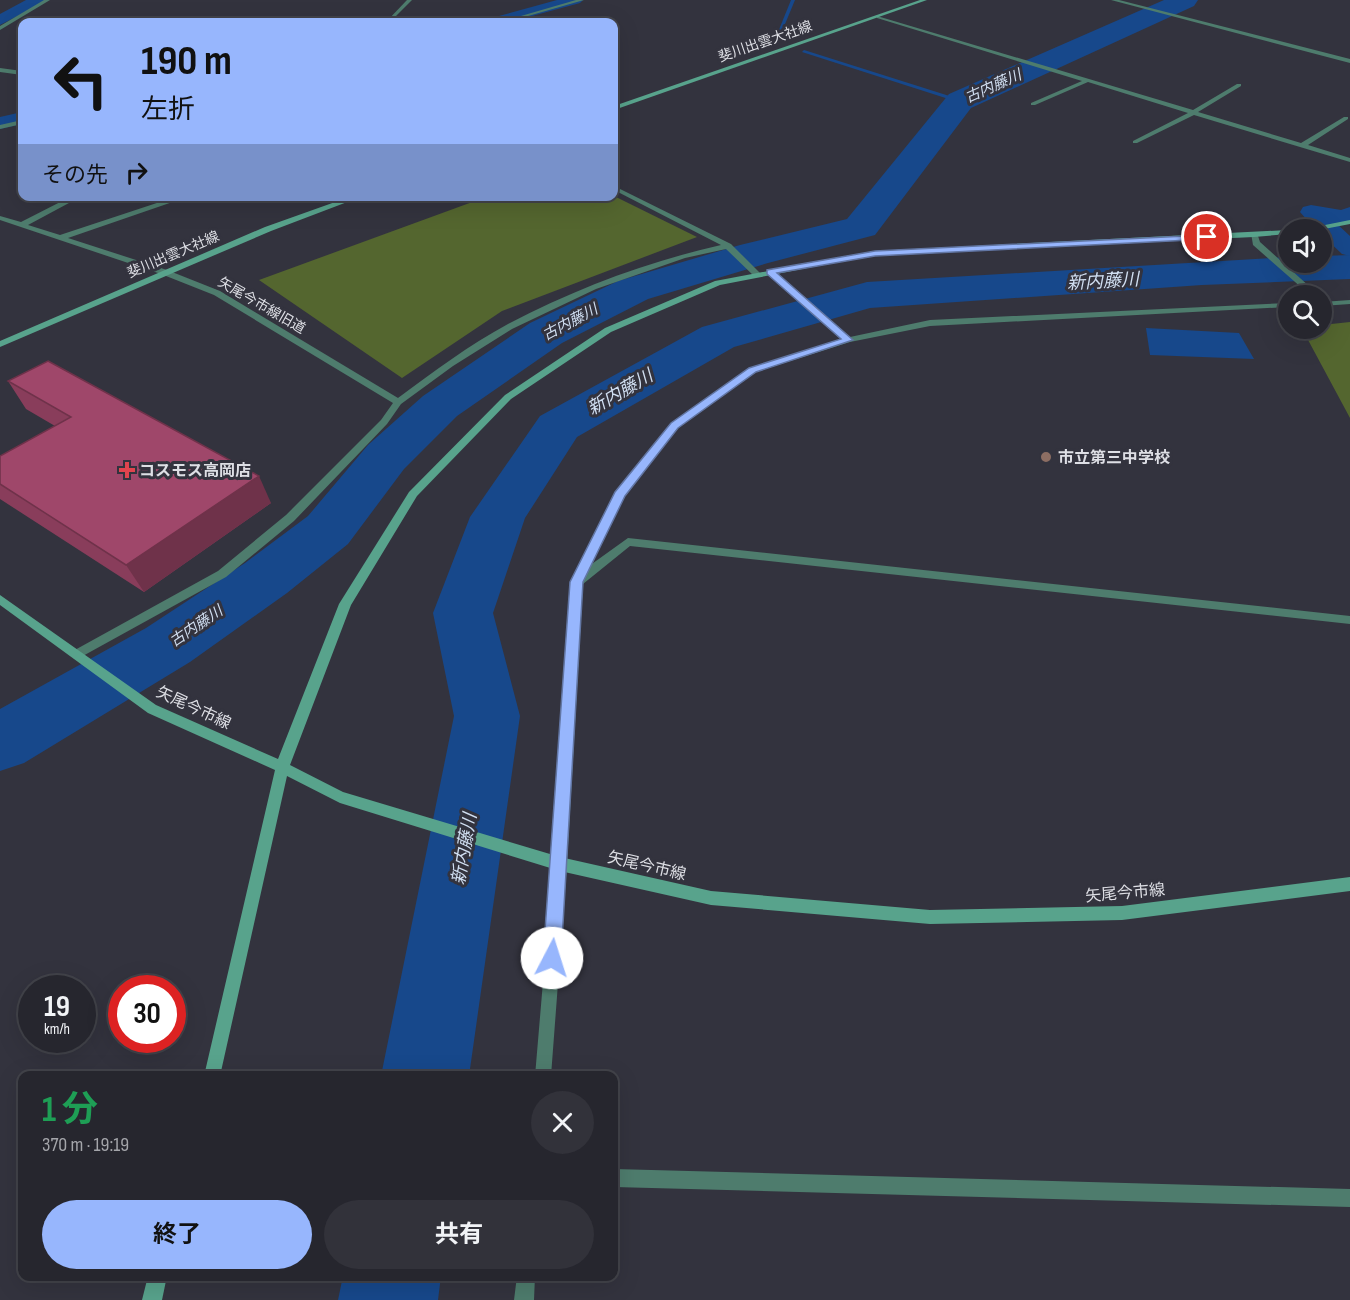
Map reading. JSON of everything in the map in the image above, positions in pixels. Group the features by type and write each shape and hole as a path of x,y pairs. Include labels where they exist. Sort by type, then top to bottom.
{"main road":[{"name":"斐川出雲大社線","path":"618,107 925,0"},
{"name":"斐川出雲大社線","path":"0,344 268,229 346,201"},
{"path":"1332,225 1350,222"},
{"path":"213,1071 282,767 345,604 413,494 508,397 608,330 718,283 758,274 875,254 1255,239 1278,234"},
{"name":"矢尾今市線","path":"0,598 152,709 282,767 340,797 560,864 711,898 930,917 1122,913 1350,884"},
{"path":"152,1300 157,1281"}],"street":[{"path":"0,28 48,0"},
{"path":"392,18 410,0"},
{"path":"517,18 582,0"},
{"path":"1113,0 1350,61"},
{"path":"879,16 1350,160"},
{"path":"0,70 18,72"},
{"path":"1033,104 1086,81"},
{"path":"1135,142 1194,112 1239,85"},
{"path":"1303,145 1346,118"},
{"path":"0,127 18,123"},
{"path":"618,190 728,246 758,274"},
{"path":"21,225 69,201"},
{"path":"60,238 173,201"},
{"name":"矢尾今市線旧道","path":"0,218 164,272 217,293 398,402"},
{"path":"1255,239 1304,285"},
{"path":"77,654 222,574 290,518 384,422 398,402 450,364 509,327 593,287 683,256 728,246"},
{"path":"770,272 848,340"},
{"path":"1332,302 1350,302"},
{"path":"543,1071 560,864 577,582 620,495 674,425 753,370 848,340 930,323 1278,306"},
{"path":"577,582 628,542 1350,620"},
{"path":"618,1178 1350,1198"},
{"path":"524,1300 526,1281"}],"green space":[{"path":"618,198 697,237 502,311 402,378 259,280 475,201 618,201"},
{"path":"1350,322 1350,418 1308,339 1332,339 1332,324"}],"water":[{"path":"1146,328 1239,333 1254,359 1150,355"}],"building":[{"name":"コスモス高岡店","path":"48,361 259,476 126,565 0,484 0,456 71,417 8,381"}],"waterway":[{"path":"0,20 38,0"},
{"path":"509,18 575,0"},
{"path":"776,41 793,0"},
{"name":"古内藤川","path":"0,743 168,645 266,578 328,530 386,457 440,406 546,333 633,290 754,254 861,227 960,101 1185,0"},
{"path":"804,51 960,101"},
{"path":"0,123 18,119"},
{"path":"1350,214 1343,217 1311,212 1350,249"},
{"name":"新内藤川","path":"426,1071 487,716 463,613 498,517 558,427 718,337 867,295 1202,273 1350,267"},
{"name":"新内藤川","path":"388,1300 391,1281"}],"place":[{"name":"市立第三中学校","path":"1046,457"},
{"name":"コスモス高岡店","path":"127,470"}],"route":[{"path":"552,958 577,582 620,495 674,425 753,370 848,340 770,272 875,254 1207,237"}]}
